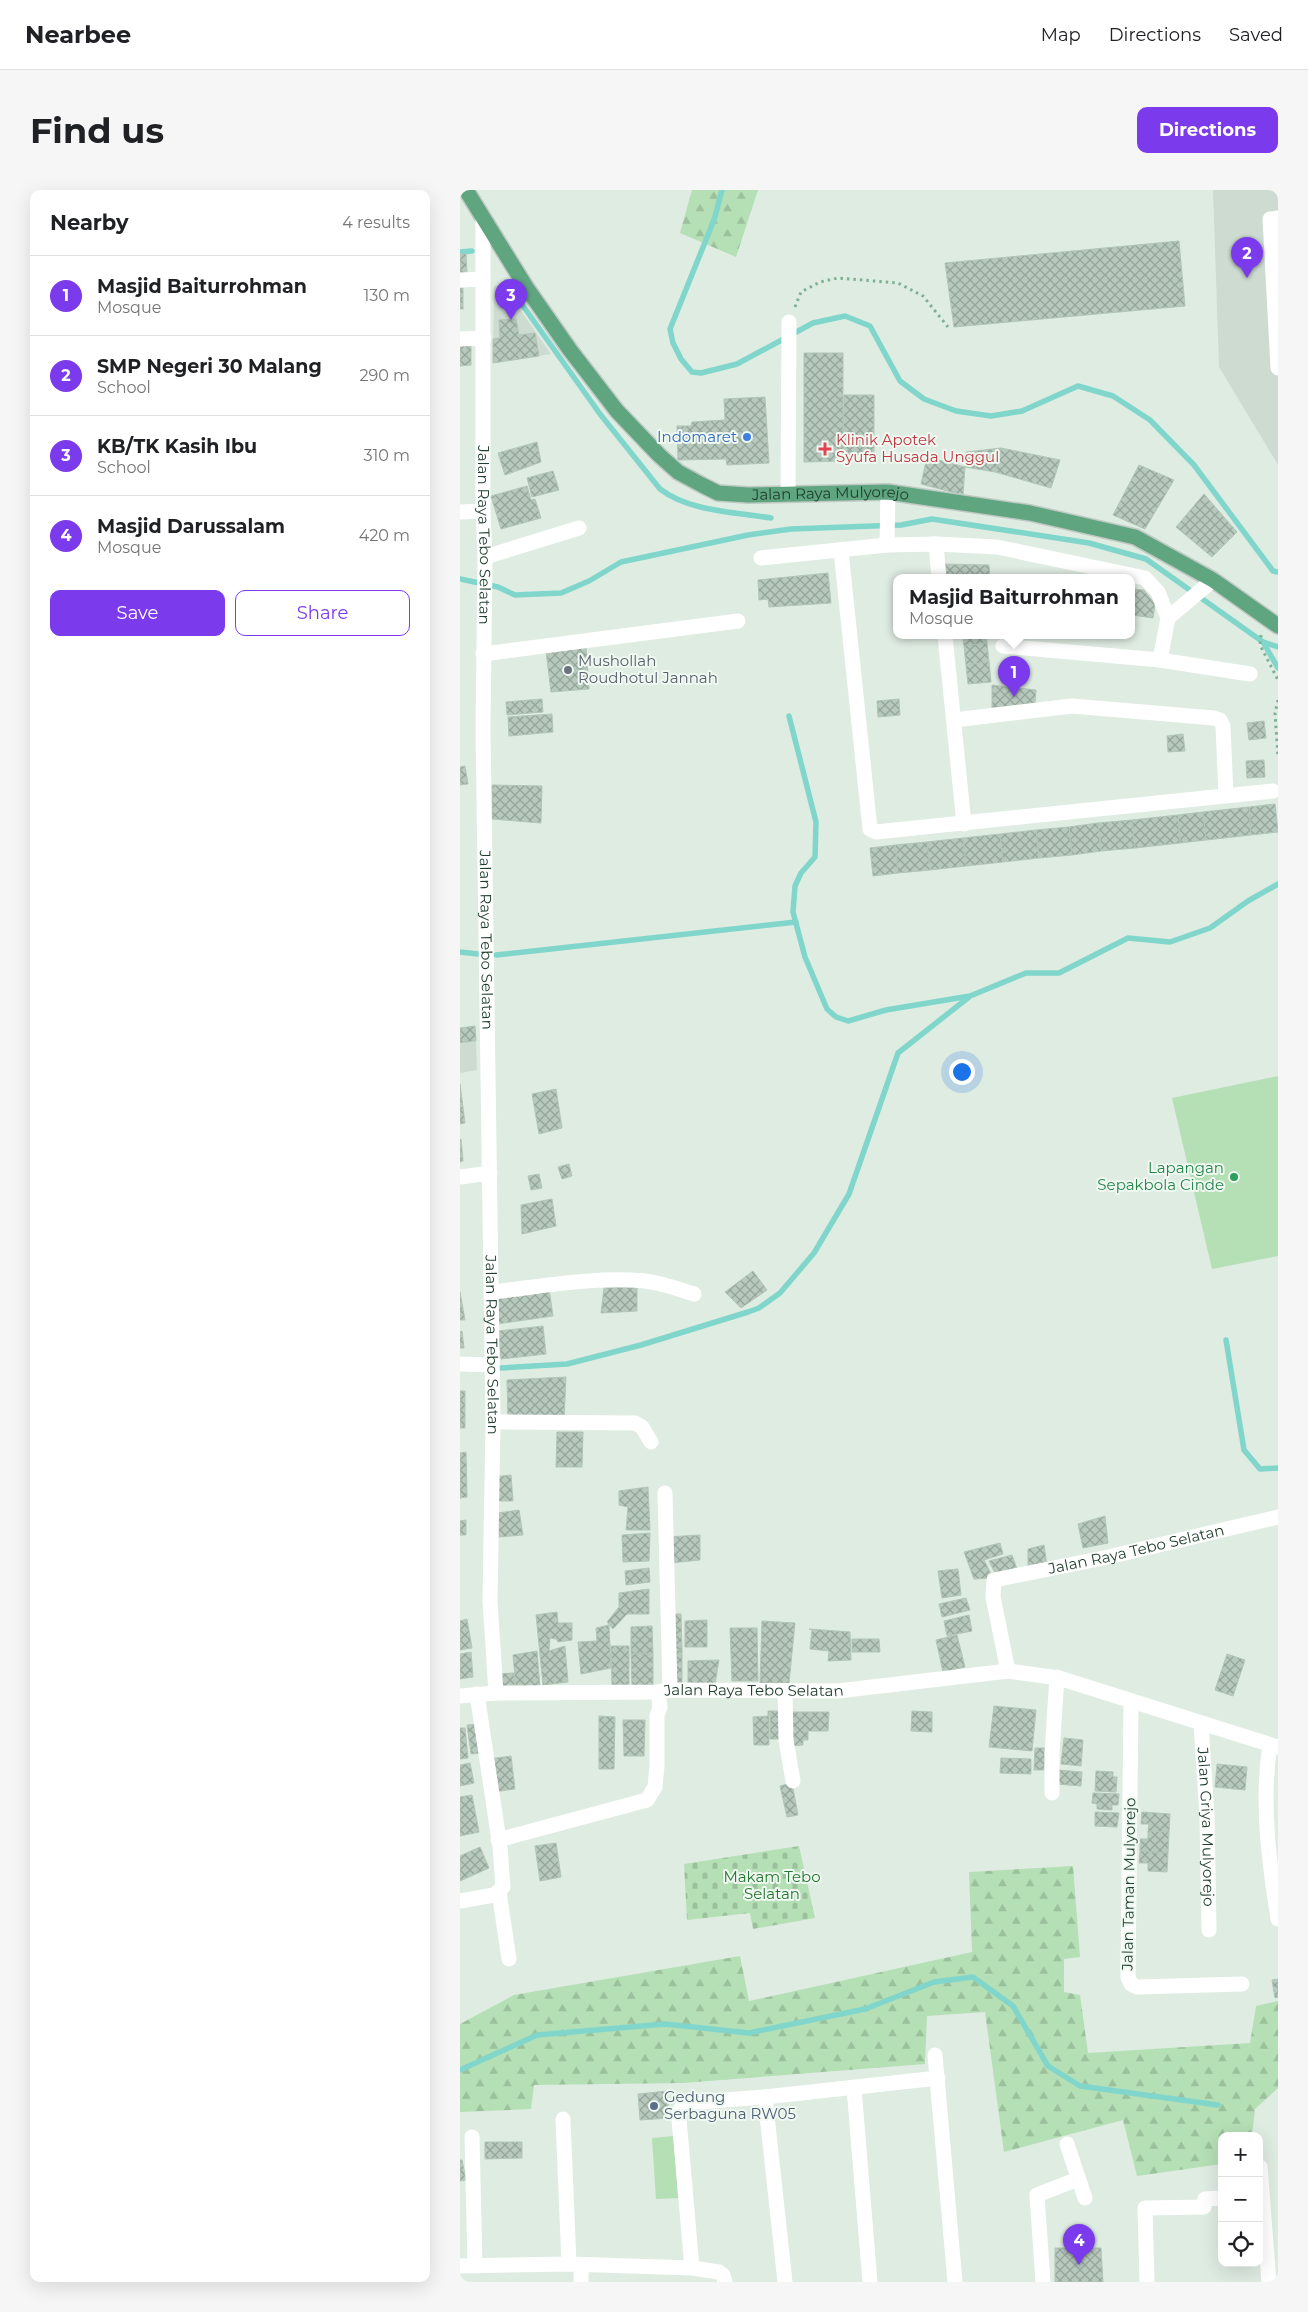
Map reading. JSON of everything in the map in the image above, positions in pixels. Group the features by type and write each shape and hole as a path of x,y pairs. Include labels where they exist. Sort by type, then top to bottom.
{"main road":[{"name":"Jalan Raya Tebo Selatan","path":"466,190 483,220"},
{"name":"Jalan Raya Mulyorejo","path":"483,220 526,287 570,350 617,411 678,472 718,492 748,495 888,492 1030,513 1135,537 1213,580 1278,626"}],"street":[{"path":"1278,218 1270,219 1278,368"},
{"name":"Jalan Raya Tebo Selatan","path":"483,220 483,512 485,564 483,654 493,1422 490,1601 496,1693"},
{"path":"460,280 483,278"},
{"path":"788,494 789,322"},
{"path":"460,339 484,338"},
{"path":"886,540 888,492"},
{"path":"460,512 483,512"},
{"path":"485,564 579,528"},
{"path":"762,558 840,551 886,540 997,546 1126,574"},
{"path":"936,544 939,574"},
{"path":"840,551 870,829 876,832 964,824 1273,791"},
{"path":"1135,576 1145,578 1158,592 1168,618 1160,660"},
{"path":"1168,618 1181,605 1213,580"},
{"path":"483,654 738,622"},
{"path":"945,639 964,824"},
{"path":"1003,646 1160,660 1250,674"},
{"path":"954,720 1072,706 1214,718 1220,720 1222,726 1226,795"},
{"path":"460,1177 490,1173"},
{"path":"491,1292 597,1280 626,1280 647,1282 694,1294"},
{"path":"460,1364 491,1364"},
{"path":"493,1422 635,1423 642,1427 651,1442"},
{"path":"498,1840 647,1800 655,1787 657,1716 664,1691 665,1493"},
{"name":"Jalan Raya Tebo Selatan","path":"1008,1671 993,1597 994,1580 1108,1557 1278,1516"},
{"name":"Jalan Raya Tebo Selatan","path":"460,1696 496,1693 838,1691 1008,1671 1057,1678 1274,1746"},
{"path":"1052,1793 1052,1752 1057,1678"},
{"path":"785,1691 786,1740 793,1781"},
{"path":"460,1901 499,1892 503,1887 477,1694"},
{"name":"Jalan Taman Mulyorejo","path":"1131,1701 1128,1967 1131,1984 1137,1987 1242,1984"},
{"name":"Jalan Griya Mulyorejo","path":"1202,1723 1207,1816 1209,1930"},
{"path":"1274,1746 1265,1774 1266,1824 1278,1919"},
{"path":"499,1892 509,1959"},
{"path":"935,2055 955,2282"},
{"path":"692,2268 679,2119 681,2106 688,2102 765,2097 938,2078"},
{"path":"854,2088 870,2282"},
{"path":"765,2097 785,2282"},
{"path":"562,2119 575,2265 581,2282"},
{"path":"472,2137 475,2265"},
{"path":"1067,2144 1085,2198"},
{"path":"1043,2282 1037,2195 1078,2179"},
{"path":"1147,2282 1145,2208 1204,2207 1205,2199 1218,2198"},
{"path":"1263,2217 1269,2282"},
{"path":"460,2266 575,2265 692,2268 719,2272 723,2275 725,2282"}],"path":[{"path":"789,322 801,292 820,282 838,278 898,283 923,296 948,327"},
{"path":"1262,632 1260,645 1278,680"},
{"path":"1278,700 1275,713 1278,757"}],"shaded area":[{"path":"1213,190 1278,190 1278,465 1219,367"},
{"path":"503,285 551,354 493,363 494,286"},
{"path":"476,1042 477,1070 460,1073 460,1044"}],"green space":[{"path":"692,190 758,190 736,257 680,233"},
{"name":"Lapangan Sepakbola Cinde","path":"1278,1076 1278,1256 1212,1269 1172,1098"},
{"name":"Makam Tebo Selatan","path":"799,1846 815,1918 753,1929 750,1913 687,1920 684,1864"},
{"path":"1073,1866 1080,1957 1064,1959 1064,1992 1080,1995 1088,2053 1250,2043 1256,2006 1278,2001 1278,2088 1255,2109 1252,2132 1218,2132 1218,2165 1137,2176 1123,2120 1004,2152 985,2012 927,2016 925,2064 683,2083 534,2085 531,2109 460,2112 460,2024 514,1995 740,1956 749,2001 972,1952 969,1872"},
{"path":"674,2136 678,2198 656,2199 652,2138"}],"building":[{"path":"1179,241 1185,306 954,327 945,263"},
{"path":"460,254 466,254 467,274 460,274"},
{"path":"460,288 463,288 463,309 460,309"},
{"path":"516,319 519,335 535,333 539,356 493,363 493,339 500,338 499,320"},
{"path":"460,345 471,345 471,365 460,366"},
{"path":"804,353 843,353 843,461 804,462"},
{"path":"844,395 874,395 874,455 843,454"},
{"path":"765,397 769,463 727,465 726,459 678,460 677,426 691,426 692,422 725,420 724,399"},
{"path":"537,442 541,462 505,475 498,453"},
{"path":"1001,448 1060,460 1051,488 995,472"},
{"path":"1001,448 995,472 965,467 966,452"},
{"path":"927,457 965,467 963,495 921,484"},
{"path":"1139,465 1174,480 1145,529 1113,515"},
{"path":"553,471 559,490 532,497 527,478"},
{"path":"527,486 531,500 535,499 541,518 501,529 491,496"},
{"path":"1204,494 1237,532 1212,557 1176,527"},
{"path":"942,564 989,565 990,574 943,574"},
{"path":"828,573 831,603 769,607 768,599 759,600 758,580"},
{"path":"1135,589 1144,590 1155,604 1153,618 1135,615"},
{"path":"963,639 986,639 987,643 964,646"},
{"path":"987,643 989,662 966,665 964,646"},
{"name":"Mushollah Roudhotul Jannah","path":"586,647 589,689 551,692 546,651"},
{"path":"989,662 991,682 968,684 966,665"},
{"path":"992,685 1036,690 1035,703 992,708"},
{"path":"542,699 543,712 507,715 506,702"},
{"path":"899,699 900,715 878,717 877,701"},
{"path":"552,714 553,732 509,736 508,717"},
{"path":"1264,721 1266,738 1249,740 1247,723"},
{"path":"1183,734 1185,751 1168,752 1167,736"},
{"path":"1264,760 1265,777 1247,778 1246,761"},
{"path":"465,766 468,784 460,785 460,767"},
{"path":"492,785 542,786 541,823 492,819"},
{"path":"1275,804 1278,832 1251,835 1249,807"},
{"path":"1249,807 1251,835 1206,840 1203,812"},
{"path":"1203,812 1206,840 1180,843 1178,815"},
{"path":"1178,815 1180,843 1135,848 1132,820"},
{"path":"1132,820 1135,848 1101,851 1098,823"},
{"path":"1098,823 1101,851 1072,855 1069,827"},
{"path":"1069,827 1072,855 1039,858 1036,830"},
{"path":"1036,830 1039,858 1003,862 1000,834"},
{"path":"1000,834 1003,862 966,866 963,838"},
{"path":"963,838 966,866 930,870 927,842"},
{"path":"927,842 930,870 898,873 895,845"},
{"path":"895,845 898,873 873,876 870,848"},
{"path":"475,1026 476,1041 460,1043 460,1028"},
{"path":"460,1084 465,1123 460,1124"},
{"path":"556,1089 562,1128 539,1134 532,1094"},
{"path":"460,1140 463,1161 460,1162"},
{"path":"569,1164 572,1176 562,1179 558,1167"},
{"path":"539,1174 542,1188 531,1190 528,1176"},
{"path":"552,1199 556,1226 522,1234 521,1205"},
{"path":"753,1271 767,1290 741,1308 725,1292"},
{"path":"637,1287 637,1311 601,1313 604,1288"},
{"path":"549,1289 553,1316 497,1324 495,1294"},
{"path":"460,1292 465,1320 460,1320"},
{"path":"543,1326 546,1354 501,1359 498,1331"},
{"path":"462,1331 464,1348 460,1348 460,1332"},
{"path":"566,1377 564,1419 508,1421 507,1380"},
{"path":"460,1391 465,1391 465,1428 460,1428"},
{"path":"557,1432 583,1432 582,1467 556,1467"},
{"path":"466,1452 467,1497 460,1498 460,1453"},
{"path":"511,1475 513,1501 495,1501 494,1477"},
{"path":"648,1487 650,1530 626,1530 628,1507 619,1505 619,1491"},
{"path":"519,1510 523,1535 499,1537 498,1513"},
{"path":"1105,1516 1108,1543 1083,1548 1078,1524"},
{"path":"466,1520 466,1535 460,1535 460,1521"},
{"path":"650,1533 649,1561 623,1562 622,1535"},
{"path":"700,1535 700,1560 670,1563 667,1537"},
{"path":"1000,1543 1003,1554 984,1560 993,1578 974,1579 964,1552"},
{"path":"1044,1545 1047,1565 1028,1569 1028,1549"},
{"path":"1012,1555 1017,1569 995,1573 989,1561"},
{"path":"649,1568 650,1582 626,1585 625,1571"},
{"path":"958,1569 961,1595 942,1598 938,1571"},
{"path":"649,1589 649,1614 627,1614 613,1629 607,1622 619,1607 619,1593"},
{"path":"966,1598 970,1610 942,1617 939,1604"},
{"path":"557,1612 558,1623 572,1623 572,1640 558,1642 556,1639 550,1638 549,1651 565,1646 568,1682 543,1685 536,1615"},
{"path":"670,1614 681,1614 682,1650 672,1650"},
{"path":"969,1615 972,1631 947,1636 944,1621"},
{"path":"467,1619 472,1648 460,1650 460,1621"},
{"path":"707,1620 707,1647 685,1647 685,1621"},
{"path":"762,1621 795,1623 789,1683 760,1683"},
{"path":"609,1625 611,1668 581,1674 578,1642 597,1641 596,1628"},
{"path":"652,1626 653,1654 631,1654 631,1627"},
{"path":"730,1628 757,1628 758,1681 732,1681"},
{"path":"809,1629 850,1632 851,1660 828,1661 829,1651 810,1649 812,1630"},
{"path":"957,1635 965,1667 943,1672 936,1640"},
{"path":"852,1639 879,1639 880,1652 852,1652"},
{"path":"611,1646 629,1646 629,1685 612,1685"},
{"path":"672,1650 682,1650 682,1688 672,1688"},
{"path":"537,1651 540,1688 516,1688 513,1655"},
{"path":"471,1652 473,1677 460,1679 460,1654"},
{"path":"631,1654 653,1654 653,1686 632,1687"},
{"path":"1227,1654 1245,1660 1233,1696 1215,1690"},
{"path":"719,1660 714,1690 688,1689 688,1661"},
{"path":"514,1673 515,1690 497,1691 496,1674"},
{"path":"994,1706 1036,1710 1032,1751 989,1747"},
{"path":"768,1711 783,1711 783,1739 770,1739 770,1716 768,1716"},
{"path":"912,1711 932,1712 932,1732 911,1731"},
{"path":"789,1712 829,1712 828,1731 808,1731 808,1740 803,1740 803,1745 789,1746"},
{"path":"599,1716 615,1717 614,1769 599,1769"},
{"path":"769,1716 769,1745 754,1745 753,1717"},
{"path":"623,1720 645,1720 644,1756 624,1756"},
{"path":"478,1724 482,1753 471,1754 467,1725"},
{"path":"460,1728 465,1728 468,1758 460,1759"},
{"path":"1064,1738 1083,1740 1081,1766 1061,1764"},
{"path":"1035,1748 1045,1748 1044,1770 1034,1770"},
{"path":"511,1756 515,1789 493,1792 489,1759"},
{"path":"1001,1758 1031,1759 1031,1774 1000,1773"},
{"path":"470,1763 474,1783 460,1786 460,1765"},
{"path":"1217,1764 1247,1767 1245,1790 1215,1787"},
{"path":"1058,1770 1082,1772 1081,1786 1056,1784"},
{"path":"1096,1771 1113,1772 1113,1777 1117,1777 1116,1792 1095,1791"},
{"path":"792,1783 798,1815 787,1817 780,1786"},
{"path":"1093,1793 1119,1794 1118,1805 1112,1805 1112,1810 1097,1809 1097,1804 1092,1803"},
{"path":"472,1795 479,1832 460,1836 460,1797"},
{"path":"1095,1812 1119,1813 1117,1827 1095,1826"},
{"path":"1142,1812 1170,1814 1169,1832 1148,1831 1149,1824 1141,1824"},
{"path":"1148,1831 1169,1832 1168,1853 1140,1851 1140,1839 1148,1839"},
{"path":"556,1843 561,1877 540,1881 535,1846"},
{"path":"480,1847 489,1868 460,1881 460,1856"},
{"path":"1140,1851 1168,1853 1167,1872 1148,1871 1148,1863 1139,1863"},
{"path":"1278,1979 1278,1997 1275,1998 1272,1980"},
{"name":"Gedung Serbaguna RW05","path":"667,2091 669,2118 640,2120 638,2094"},
{"path":"485,2142 522,2142 522,2158 485,2159"},
{"path":"460,2160 462,2160 466,2180 460,2181"},
{"path":"1055,2248 1101,2248 1103,2282 1055,2282"}],"waterway":[{"path":"722,190 714,220 670,329 673,343 681,359 692,372 701,373 737,364 813,323 845,316 870,326 900,381 924,399 956,411 991,416 1022,411 1078,386 1113,396 1150,420 1194,465 1273,571 1278,572"},
{"path":"460,252 472,251"},
{"path":"506,282 600,414 660,489 672,497 699,507 771,518"},
{"path":"460,579 498,587 515,595 561,593 589,581 621,562 748,535 791,529 901,525 932,519 1089,543 1146,559 1263,642 1278,668"},
{"path":"1263,642 1278,647"},
{"path":"789,716 816,822 815,857 801,873 795,886 793,912 805,957 827,1009 836,1017 848,1021 886,1010 970,996 1026,973 1059,973 1128,938 1170,942 1210,928 1248,901 1278,884"},
{"path":"496,955 796,922"},
{"path":"460,952 478,954"},
{"path":"501,1368 567,1364 641,1345 759,1308 780,1293 814,1253 849,1194 898,1053 969,997"},
{"path":"1226,1340 1244,1450 1260,1469 1278,1468"},
{"path":"460,2070 537,2035 665,2024 749,2033 865,2009 934,1982 973,1977 1013,2006 1048,2066 1080,2086 1218,2105"}],"place":[{"name":"SMP Negeri 30 Malang","path":"1247,278"},
{"name":"KB/TK Kasih Ibu","path":"511,320"},
{"name":"Indomaret","path":"747,437"},
{"name":"Klinik Apotek Syufa Husada Unggul","path":"825,449"},
{"name":"Mushollah Roudhotul Jannah","path":"568,670"},
{"name":"Masjid Baiturrohman","path":"1014,697"},
{"name":"Lapangan Sepakbola Cinde","path":"1234,1177"},
{"name":"Gedung Serbaguna RW05","path":"654,2106"},
{"name":"Masjid Darussalam","path":"1079,2265"}]}
